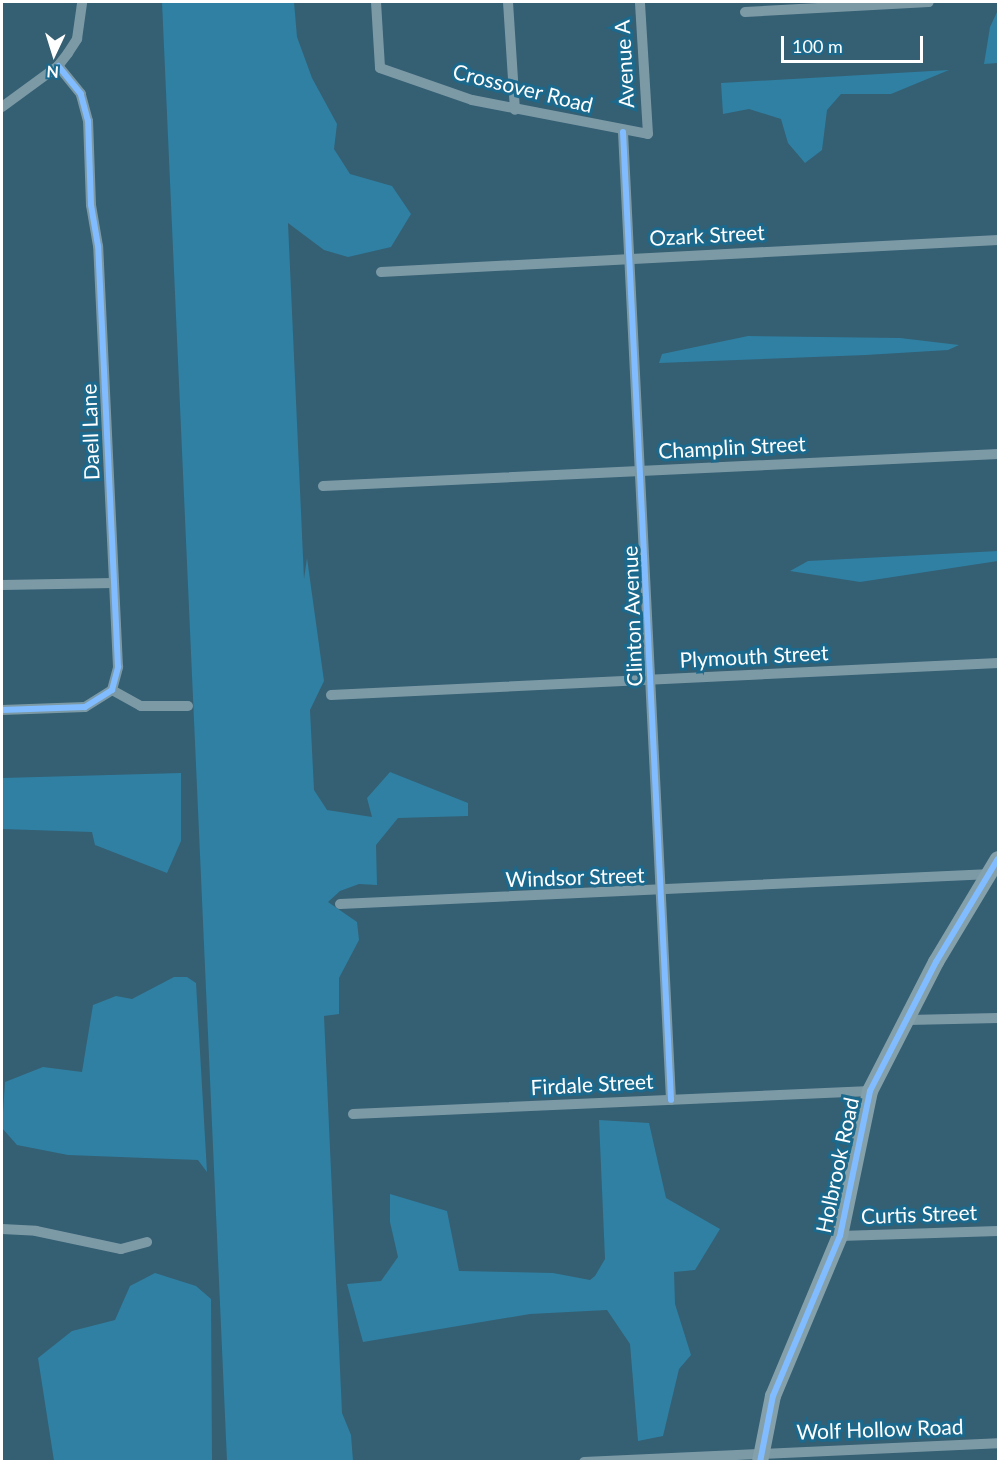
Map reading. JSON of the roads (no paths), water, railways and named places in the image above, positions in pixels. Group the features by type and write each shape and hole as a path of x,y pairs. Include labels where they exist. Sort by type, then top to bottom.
{"street":[{"path":"3,102 57,66 77,39 82,2"},
{"name":"Crossover Road","path":"376,2 380,68 472,100 623,132"},
{"path":"508,2 515,110"},
{"name":"Avenue A","path":"623,132 648,134 640,2"},
{"path":"745,12 829,5 927,2"},
{"name":"Daell Lane","path":"57,66 81,94 88,121 91,205 98,246 118,667 112,690"},
{"name":"Clinton Avenue","path":"623,132 664,890 671,1100"},
{"name":"Ozark Street","path":"381,272 999,240"},
{"name":"Champlin Street","path":"323,486 999,454"},
{"path":"2,585 114,583"},
{"name":"Plymouth Street","path":"331,695 999,663"},
{"path":"2,710 85,707 112,690 141,706 188,706"},
{"name":"Holbrook Road","path":"760,1457 773,1396 840,1236 870,1091 892,1041 908,1020 936,962 999,859"},
{"name":"Windsor Street","path":"340,904 991,874"},
{"path":"908,1020 999,1018"},
{"name":"Firdale Street","path":"352,1114 870,1091"},
{"path":"2,1229 36,1231 121,1249 147,1242"},
{"name":"Curtis Street","path":"840,1236 999,1231"},
{"name":"Wolf Hollow Road","path":"584,1461 760,1457 999,1443"}]}
